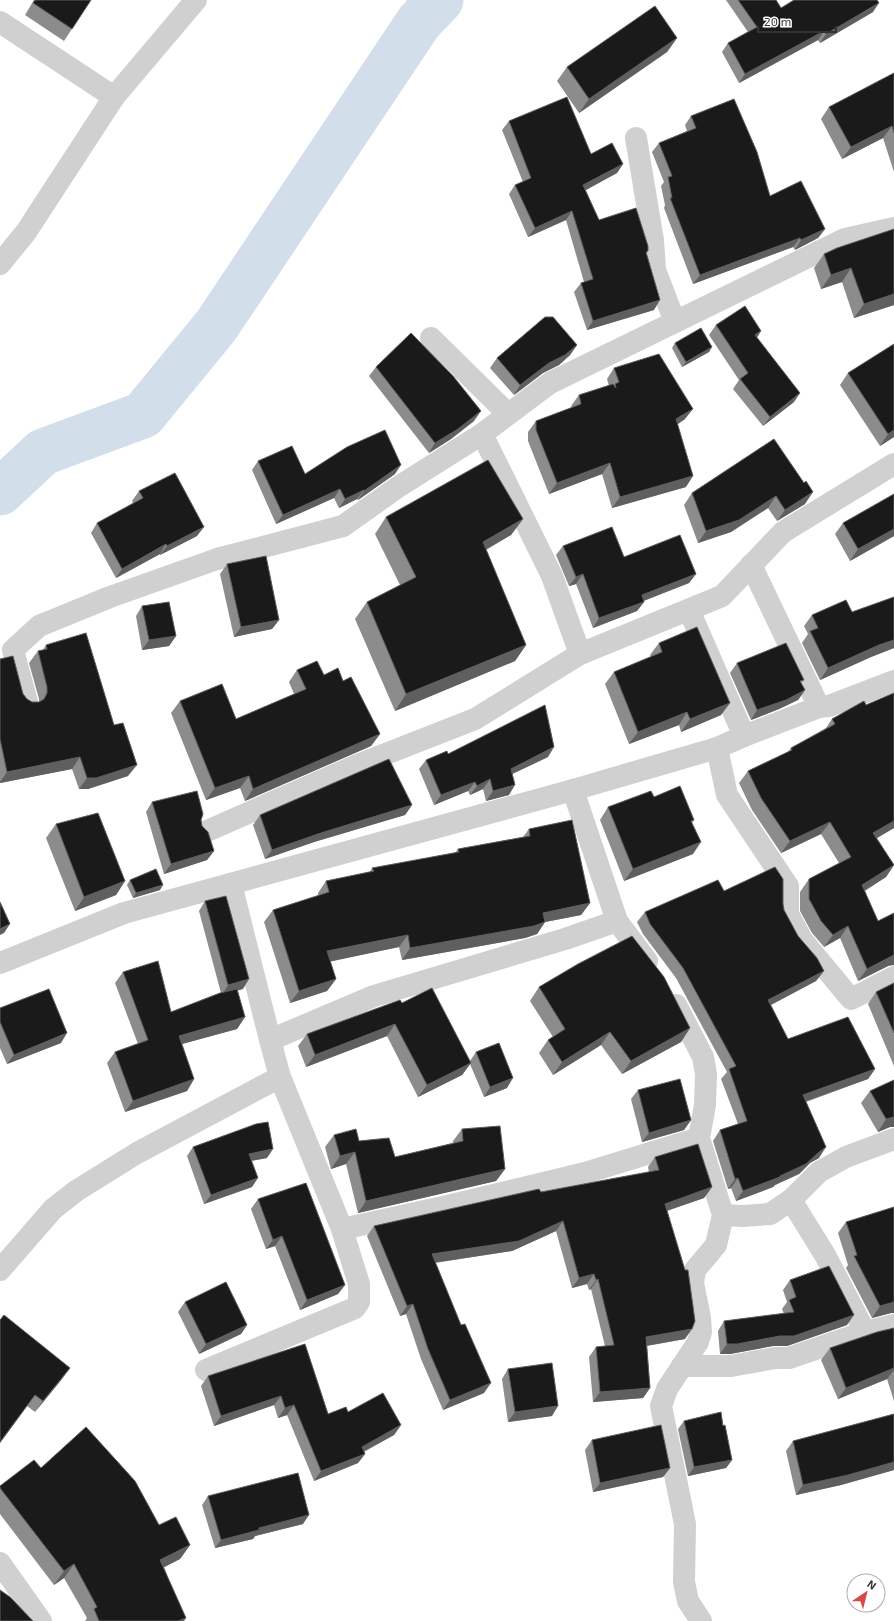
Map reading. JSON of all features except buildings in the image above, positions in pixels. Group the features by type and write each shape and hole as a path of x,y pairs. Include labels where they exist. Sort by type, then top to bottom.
{"street":[{"path":"0,264 26,232 114,97 196,0"},
{"path":"0,22 114,97"},
{"path":"636,138 653,240 655,270 675,322"},
{"path":"27,702 13,650 38,626 110,597 217,559 343,526 398,487 482,434 550,383 845,239 894,228"},
{"path":"431,338 508,414"},
{"path":"482,434 552,576 580,654"},
{"path":"207,830 355,766 475,719 580,654 722,596 783,532 894,464"},
{"path":"751,565 819,707"},
{"path":"689,610 744,736"},
{"path":"0,963 124,913 572,790 718,748 744,736 819,707 830,706 894,680"},
{"path":"718,748 727,795 788,886 788,914 802,940 852,999 894,977"},
{"path":"572,790 617,921 664,984 703,1057 706,1074 705,1105 699,1138 724,1215 716,1246 695,1270 693,1283 700,1318 701,1332 698,1342 667,1389 661,1406 685,1524 684,1582 688,1601 701,1621"},
{"path":"206,1370 355,1308 359,1302 359,1284 342,1229 280,1077 231,884"},
{"path":"270,1040 374,996 565,939 617,921"},
{"path":"0,1270 53,1209 76,1191 137,1153 280,1077"},
{"path":"342,1229 443,1207 585,1173 699,1138"},
{"path":"724,1215 743,1216 770,1214 791,1200 819,1172 846,1157 894,1139"},
{"path":"791,1200 825,1255 865,1332"},
{"path":"682,1366 731,1366 775,1358 789,1358 865,1332 894,1325"},
{"path":"0,1563 40,1621"}],"waterway":[{"path":"410,0 419,22"},
{"path":"0,492 43,452 143,415 216,326 419,22 440,0"}]}
